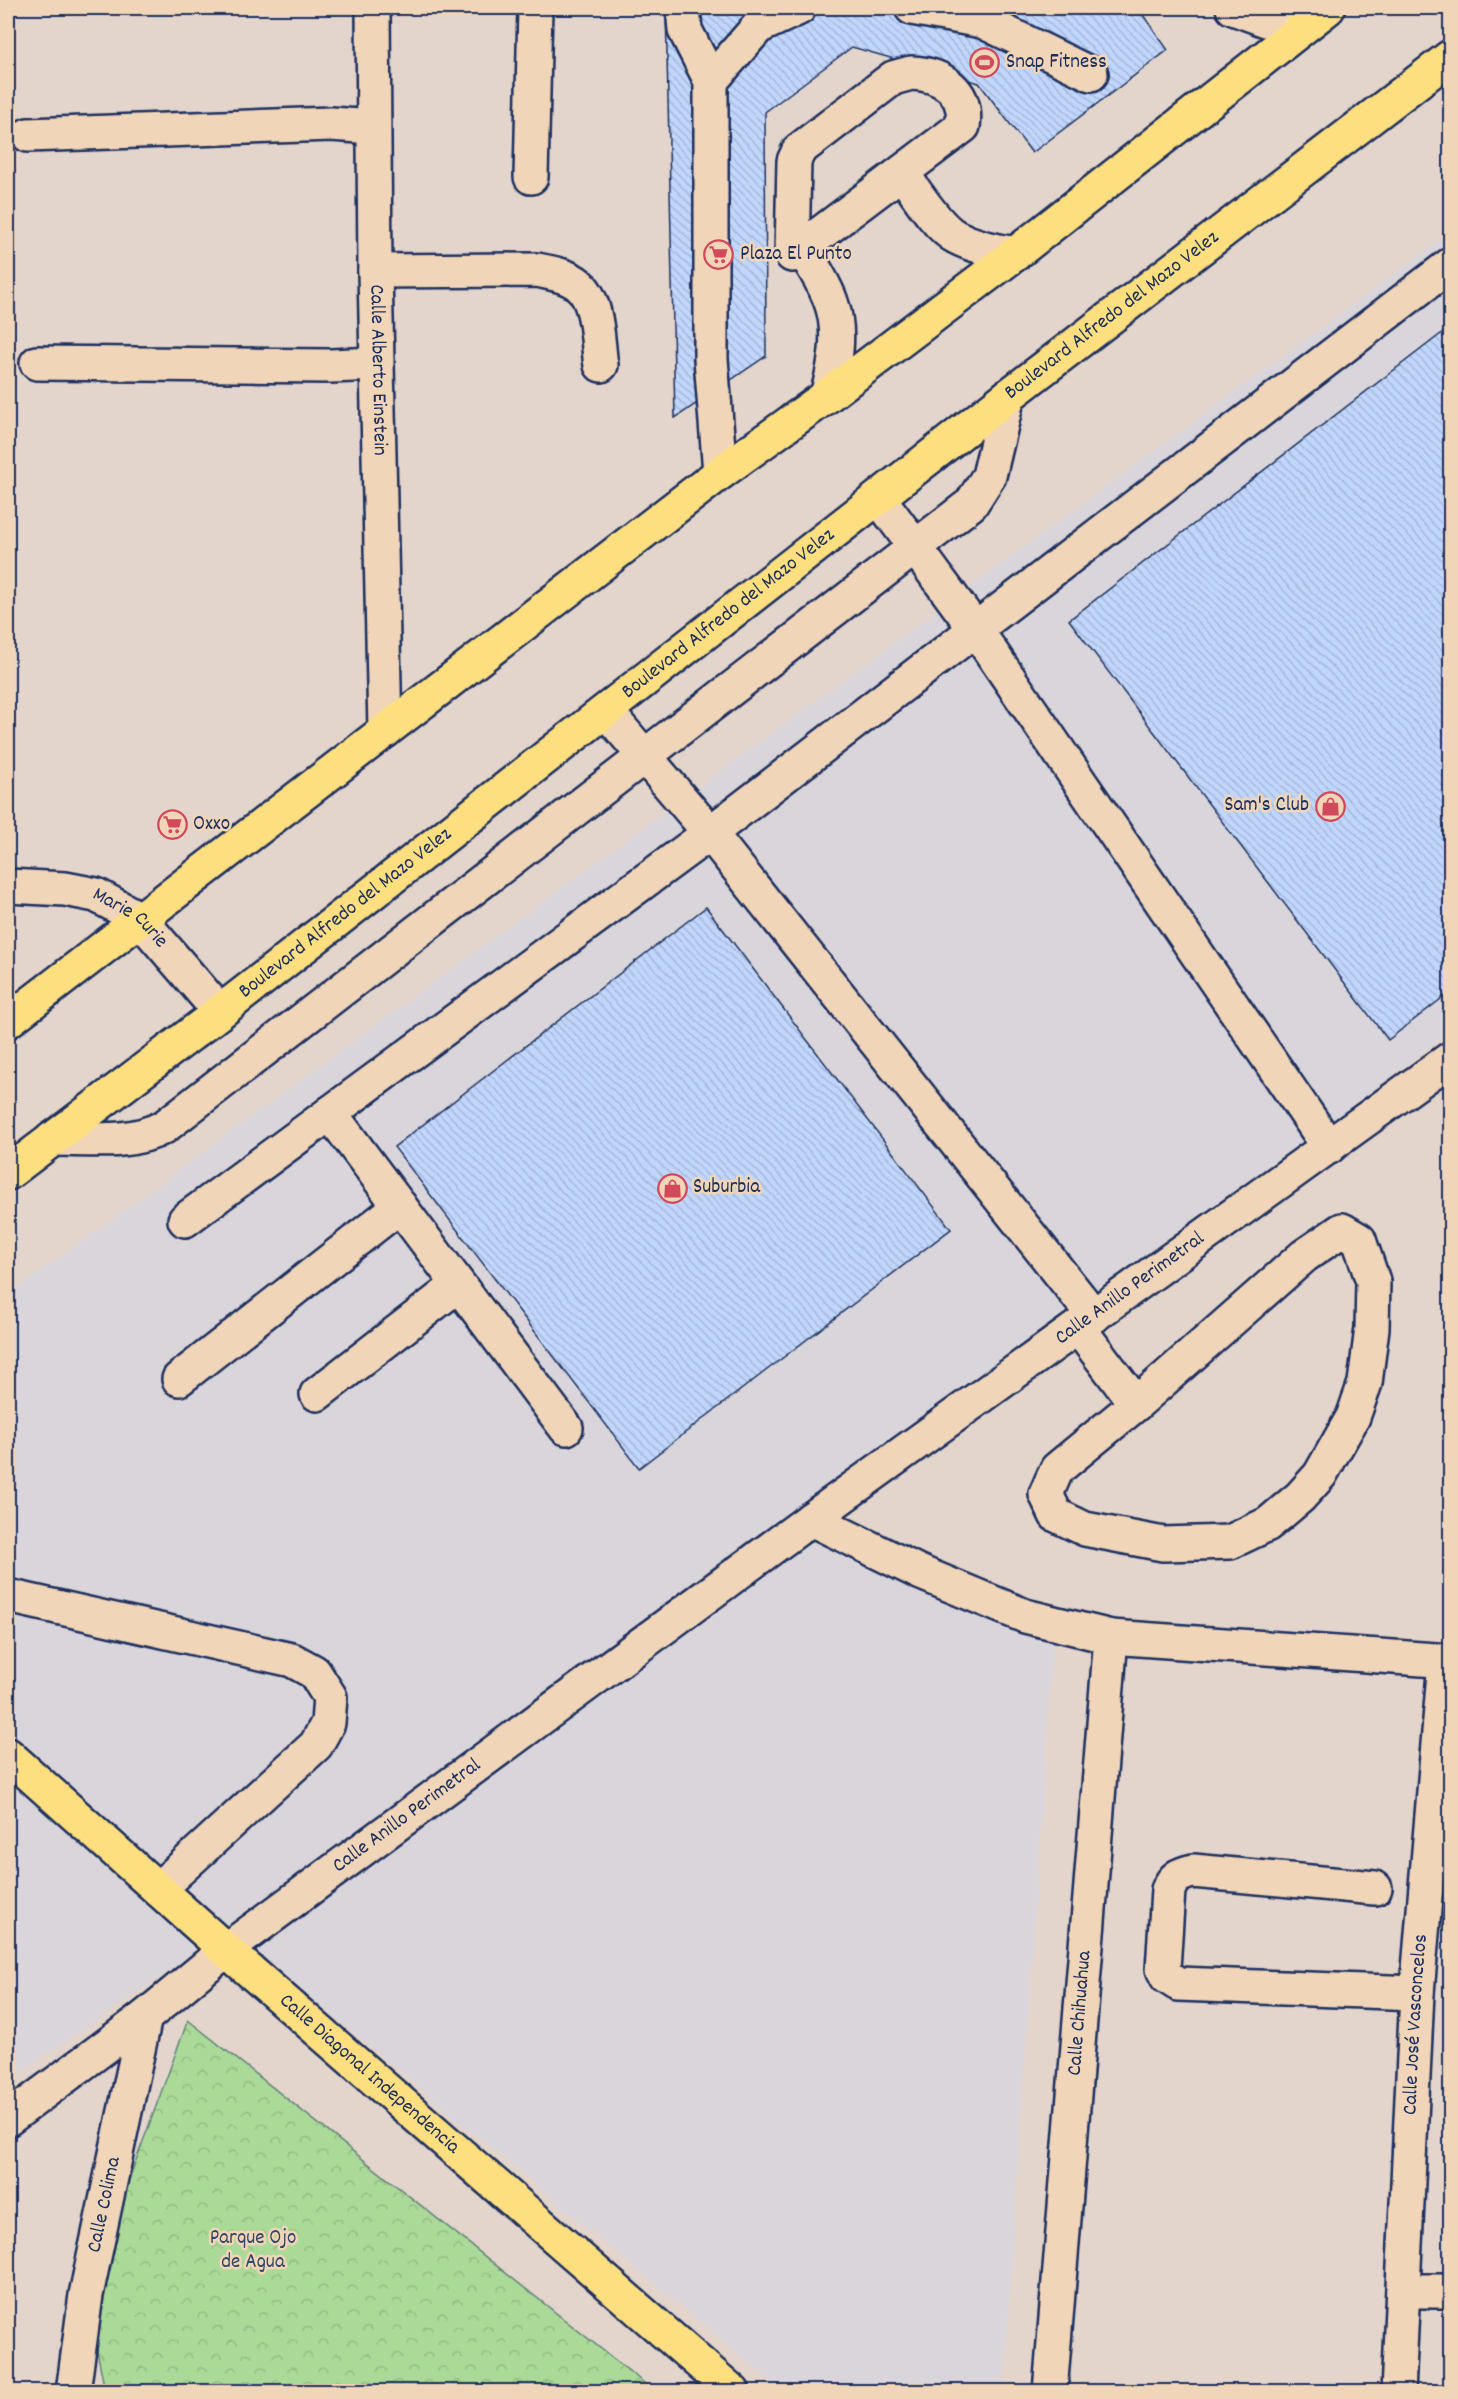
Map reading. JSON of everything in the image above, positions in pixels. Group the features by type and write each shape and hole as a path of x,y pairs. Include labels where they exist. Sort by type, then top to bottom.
{"main road":[{"path":"8,1021 720,473 827,396 1015,254 1328,8"},
{"name":"Boulevard Alfredo del Mazo Velez","path":"8,1173 220,1012 1008,396 1448,64"},
{"name":"Calle Diagonal Independencia","path":"8,1755 226,1950 733,2391"}],"street":[{"name":"Calle Alberto Einstein","path":"373,8 376,364 385,731"},
{"path":"531,177 535,8"},
{"path":"683,8 685,30 711,81 711,360 720,473"},
{"path":"711,81 758,27 799,8"},
{"path":"912,8 981,21 1091,74"},
{"path":"1233,8 1296,31"},
{"path":"911,73 940,78 956,92 962,106 963,126 902,173 792,255 794,161 799,150 893,78 911,73"},
{"path":"28,135 331,124 373,127"},
{"path":"902,173 930,212 954,236 979,247 1015,254"},
{"path":"802,248 832,303 837,343 833,377 827,396"},
{"path":"185,1220 710,833 1450,265"},
{"path":"375,271 537,270 558,275 578,285 592,305 601,365"},
{"path":"37,363 331,366 376,364"},
{"path":"52,1138 137,1138 164,1127 645,758 971,504 989,476 1008,396"},
{"path":"879,498 976,630 1329,1147"},
{"path":"606,711 710,833 1086,1321 1136,1404"},
{"name":"Marie Curie","path":"8,886 65,889 96,895 140,919 220,1012"},
{"name":"Calle Anillo Perimetral","path":"8,2119 145,2017 226,1950 811,1519 1450,1059"},
{"path":"330,1113 566,1428"},
{"path":"179,1379 400,1206"},
{"path":"1342,1230 1359,1240 1373,1281 1372,1328 1365,1383 1353,1417 1320,1475 1300,1497 1268,1524 1230,1542 1163,1544 1085,1529 1056,1515 1046,1494 1057,1469 1136,1404 1304,1256 1342,1230"},
{"path":"317,1394 458,1285"},
{"path":"811,1519 919,1572 1025,1616 1111,1637 1448,1661"},
{"path":"8,1596 292,1660 314,1672 330,1697 327,1723 316,1745 158,1889"},
{"name":"Calle Chihuahua","path":"1050,2391 1111,1637"},
{"name":"Calle José Vasconcelos","path":"1398,2391 1417,1993 1448,1661"},
{"path":"1375,1888 1193,1871 1182,1874 1172,1880 1168,1890 1164,1969 1167,1977 1178,1984 1417,1993"},
{"name":"Calle Colima","path":"73,2391 86,2295 145,2017"},
{"path":"1403,2291 1450,2291"}],"shaded area":[{"path":"1450,233 1450,1031 834,1509 1054,1622 1003,2391 783,2391 230,1930 8,2080 8,1296"}],"green space":[{"name":"Parque Ojo de Agua","path":"188,2020 654,2391 105,2391 86,2295"}],"building":[{"name":"Plaza El Punto","path":"666,8 1138,8 1168,50 1032,153 979,83 852,47 765,112 766,356 675,418"},
{"name":"Sam's Club","path":"1450,327 1450,992 1388,1040 1069,620"},
{"name":"Suburbia","path":"706,907 951,1229 639,1468 394,1147"}],"place":[{"name":"Snap Fitness","path":"985,63"},
{"name":"Plaza El Punto","path":"719,255"},
{"name":"Sam's Club","path":"1330,806"},
{"name":"Oxxo","path":"172,825"},
{"name":"Suburbia","path":"672,1188"}]}
